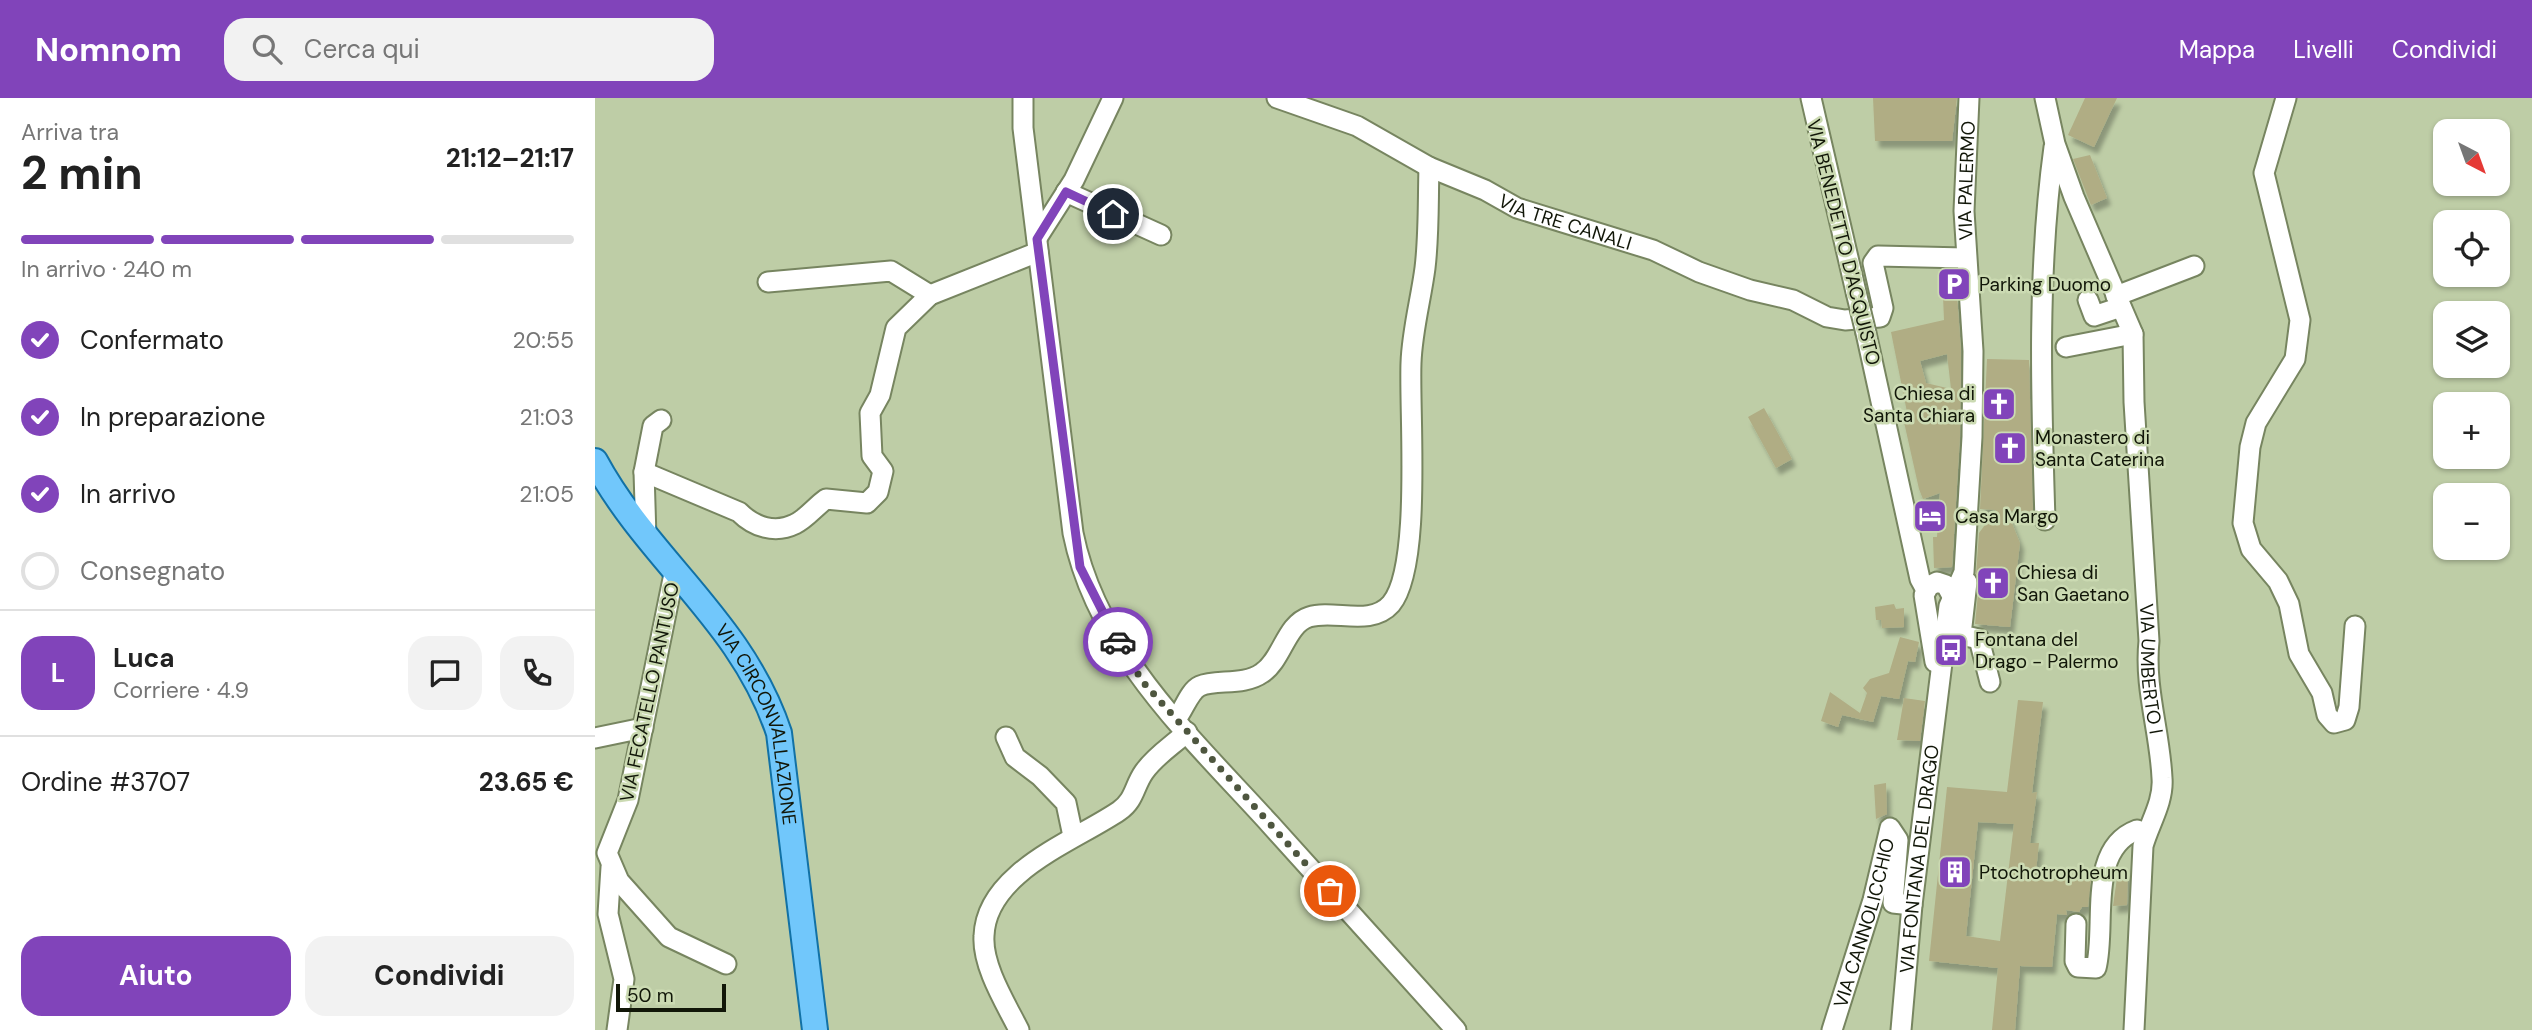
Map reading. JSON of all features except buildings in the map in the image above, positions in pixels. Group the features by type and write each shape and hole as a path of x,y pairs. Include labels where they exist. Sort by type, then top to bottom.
{"main road":[{"name":"VIA CIRCONVALLAZIONE","path":"595,461 646,537 675,569 747,661 767,696 779,733 815,1030"}],"street":[{"path":"1023,98 1023,128 1080,567 1096,603 1143,682 1456,1030"},
{"path":"644,472 739,513 750,523 768,529 795,524 826,499 867,503 879,492 883,471 873,456 870,413 880,395 896,328 930,295 1038,245 1113,98"},
{"name":"VIA TRE CANALI","path":"1277,98 1357,126 1429,167 1485,190 1517,208 1653,250 1699,272 1750,290 1793,300 1827,317 1865,326"},
{"name":"VIA BENEDETTO D'ACQUISTO","path":"1811,98 1926,598"},
{"name":"VIA PALERMO","path":"1950,601 1964,572 1973,378 1965,258 1969,98"},
{"name":"VIA UMBERTO I","path":"2045,98 2055,144 2076,202 2133,334 2134,402 2149,641 2147,664 2163,781 2154,820 2146,834 2134,1030"},
{"path":"2286,98 2264,173 2300,320 2295,359 2256,423 2250,447 2243,523 2251,549 2278,581 2289,604 2299,654 2322,693 2327,715 2334,723 2345,720 2349,707 2355,626"},
{"path":"2045,520 2040,353 2044,234 2055,144"},
{"path":"1019,1030 994,980 983,936 992,907 1018,872 1061,847 1073,836 1121,810 1134,797 1142,775 1181,725 1191,694 1201,685 1247,679 1262,673 1275,661 1295,626 1307,617 1376,614 1390,605 1399,589 1410,521 1411,360 1425,266 1429,167"},
{"path":"1066,192 1161,235"},
{"path":"1865,326 1880,317 1883,308 1873,263 1878,256 1965,258"},
{"path":"2088,300 2094,316 2119,301 2194,266"},
{"path":"768,282 891,271 930,295"},
{"path":"2066,347 2133,334"},
{"path":"646,537 644,472 653,426 661,420"},
{"name":"VIA FECATELLO PANTUSO","path":"617,1030 624,979 608,914 611,863 607,853 628,800 675,569"},
{"path":"1964,572 1968,574 1961,635 1979,639 1990,682"},
{"path":"1926,598 1933,583 1942,583 1949,588 1950,601"},
{"name":"VIA FONTANA DEL DRAGO","path":"1926,598 1939,689"},
{"name":"VIA FONTANA DEL DRAGO","path":"1901,1030 1912,905 1950,601"},
{"path":"595,738 643,728"},
{"path":"1006,737 1015,757 1040,776 1066,803 1073,836"},
{"name":"VIA CANNOLICCHIO","path":"1832,1030 1873,900 1890,828 1898,841 1893,903 1912,905"},
{"path":"2076,925 2075,961 2078,967 2096,968 2105,870 2117,845 2128,833 2137,830 2146,834"},
{"path":"611,863 619,881 669,937 726,964"}],"way so far":[{"path":"1118,642 1143,682 1330,891"}],"place":[{"name":"Parking Duomo","path":"1954,284"},
{"name":"Chiesa di Santa Chiara","path":"1999,404"},
{"name":"Monastero di Santa Caterina","path":"2010,448"},
{"name":"Casa Margo","path":"1930,516"},
{"name":"Chiesa di San Gaetano","path":"1993,583"},
{"name":"Fontana del Drago - Palermo","path":"1951,650"},
{"name":"Ptochotropheum","path":"1955,872"}],"route":[{"path":"1113,214 1066,192 1037,239 1073,533 1080,567 1118,642"}]}
